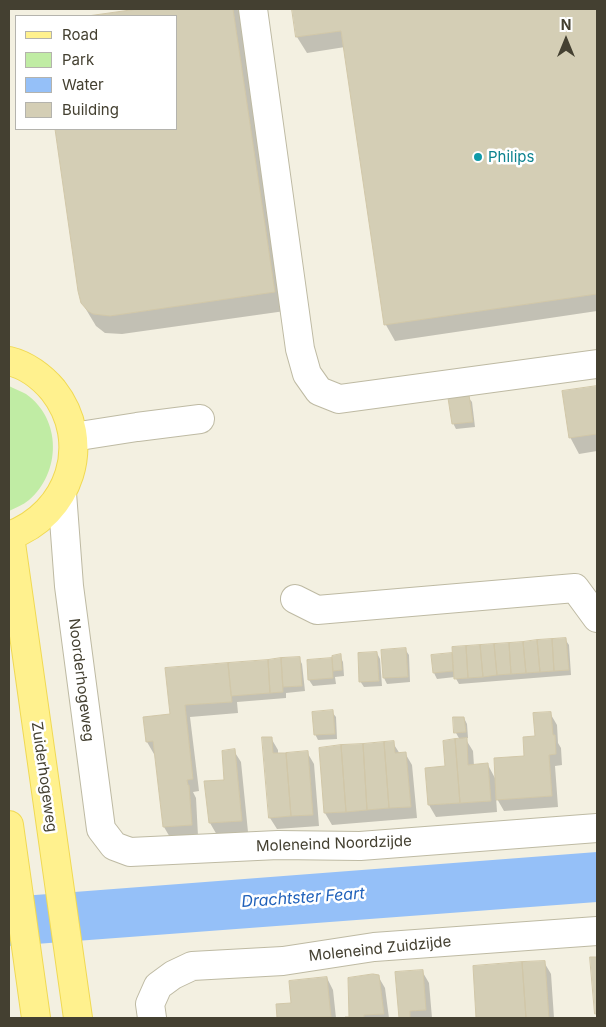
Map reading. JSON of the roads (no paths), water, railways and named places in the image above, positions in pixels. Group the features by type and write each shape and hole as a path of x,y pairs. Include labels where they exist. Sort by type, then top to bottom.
{"main road":[{"path":"9,361 31,371 47,384 60,399 69,418 74,456 70,475 62,493 52,506 40,519 26,529 9,536"},
{"name":"Zuiderhogeweg","path":"9,536 78,1018"},
{"path":"9,825 36,1018"}],"street":[{"path":"253,9 300,349 306,374 320,391 340,399 597,364"},
{"path":"73,437 200,419"},
{"name":"Noorderhogeweg","path":"62,493 69,586 101,829 114,846 130,852"},
{"path":"295,598 317,610 575,588 597,618"},
{"name":"Moleneind Noordzijde","path":"130,852 278,845 360,846 597,828"},
{"name":"Moleneind Zuidzijde","path":"151,1011 158,986 173,975 192,966 283,961 374,947 597,931"}],"water":[{"name":"Drachtster Feart","path":"597,852 597,902 9,946 9,897"}],"place":[{"name":"Philips","path":"478,157"}]}
